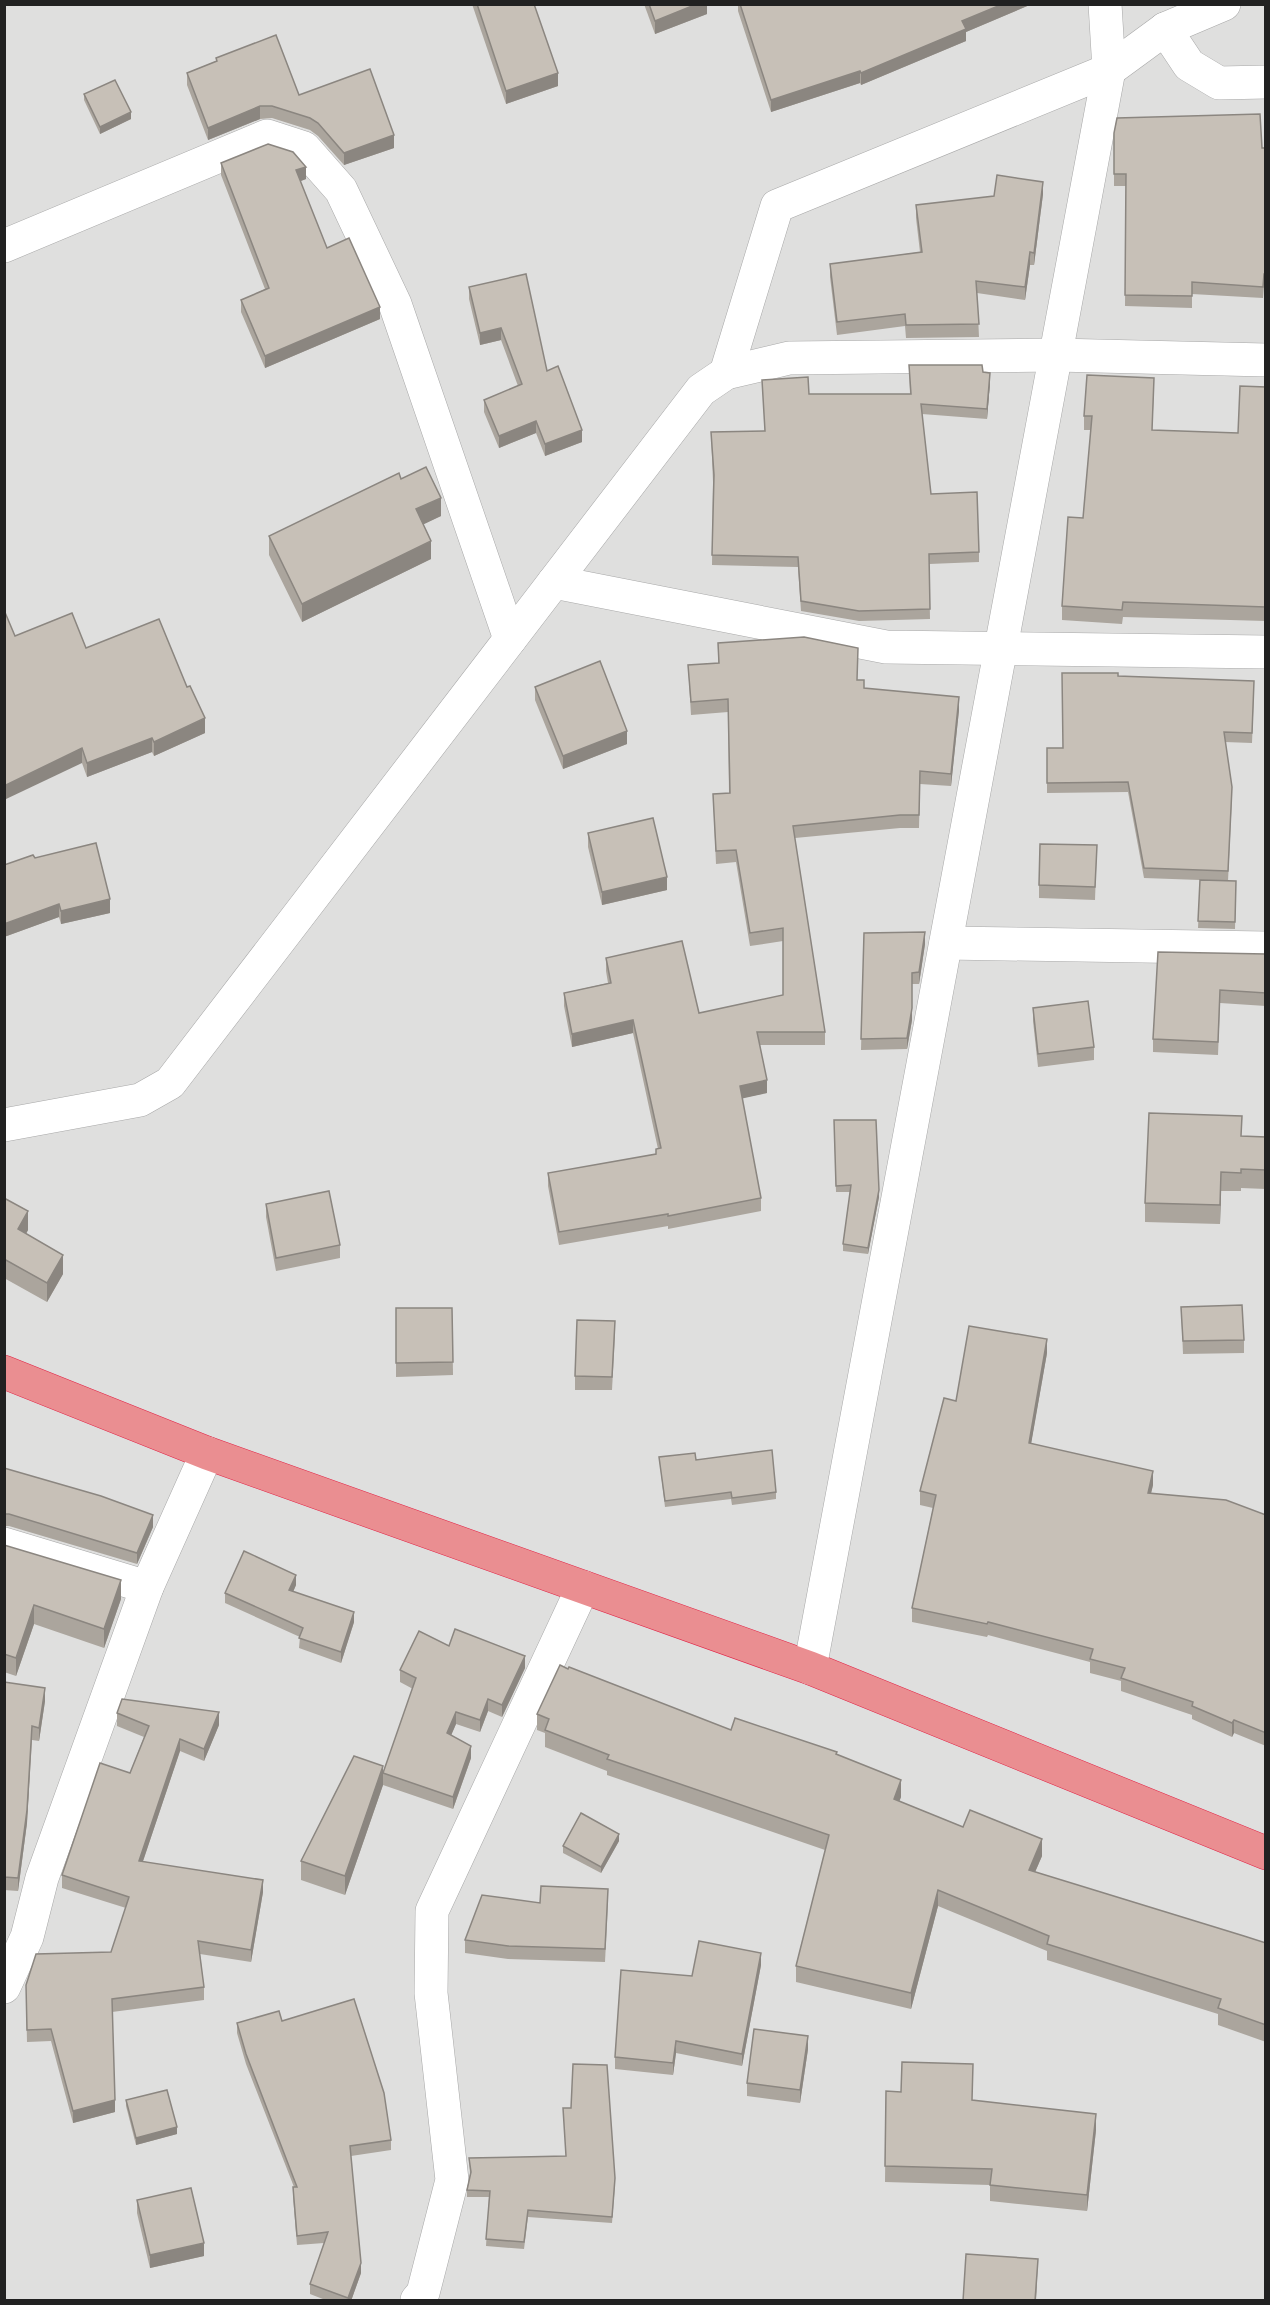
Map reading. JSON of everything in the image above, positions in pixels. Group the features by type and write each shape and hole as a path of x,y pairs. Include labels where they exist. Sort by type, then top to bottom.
{"highway":[{"path":"4,1372 207,1453 810,1668 1266,1852"}],"street":[{"path":"810,1668 1109,70 1105,4"},
{"path":"726,373 777,206 1109,70 1166,29 1224,4"},
{"path":"1166,29 1189,65 1219,83 1266,82"},
{"path":"4,246 267,136 304,148 341,190 395,304 510,639"},
{"path":"4,1125 140,1100 170,1083 701,390 726,373 789,358 1056,355 1266,360"},
{"path":"554,582 886,647 1266,652"},
{"path":"945,943 1266,948"},
{"path":"4,1988 27,1937 42,1878 147,1587 207,1453"},
{"path":"4,1544 147,1587"},
{"path":"417,2301 423,2293 452,2180 431,1993 432,1911 582,1587"}],"shaded area":[{"path":"5,5 1265,5 1265,2300 5,2300"}],"building":[{"path":"477,4 534,4 558,73 506,91"},
{"path":"649,4 697,4 655,21"},
{"path":"740,4 1003,4 962,21 966,29 861,73 860,71 771,100"},
{"path":"276,35 299,95 370,69 394,135 344,153 318,123 310,118 272,106 260,106 208,128 187,73 217,61 216,58"},
{"path":"115,80 131,112 100,127 84,94"},
{"path":"1260,114 1262,148 1266,148 1266,274 1264,274 1263,287 1192,282 1192,296 1125,295 1126,174 1114,174 1114,133 1117,118"},
{"path":"268,144 293,152 306,167 296,170 327,248 349,238 380,307 265,356 241,300 269,288 221,163"},
{"path":"997,175 1043,182 1034,253 1030,252 1025,287 976,281 979,324 906,325 905,314 837,322 830,264 922,252 916,205 994,196"},
{"path":"526,274 547,371 558,366 582,430 545,444 536,421 499,436 484,400 522,384 501,328 480,333 469,287"},
{"path":"909,365 982,365 983,372 990,373 987,409 921,404 931,494 977,492 979,552 929,554 930,609 859,611 801,601 798,557 712,555 714,475 711,432 765,431 762,380 808,377 809,394 911,394"},
{"path":"1087,375 1154,378 1152,430 1238,433 1240,386 1266,387 1266,607 1123,602 1122,610 1062,606 1068,517 1083,518 1092,416 1084,416"},
{"path":"426,467 441,498 416,509 431,541 302,604 269,536 399,473 401,479"},
{"path":"4,610 15,636 72,613 86,648 159,619 187,687 190,686 205,718 154,742 152,738 87,763 82,748 4,786"},
{"path":"804,637 858,648 857,680 864,680 864,688 959,697 951,774 920,771 919,815 793,826 825,1032 757,1032 767,1080 740,1086 761,1198 668,1216 668,1214 559,1232 548,1173 656,1154 656,1149 661,1148 633,1020 572,1034 564,993 611,983 606,958 682,941 699,1013 783,995 783,928 750,933 736,850 716,851 713,794 730,793 728,699 691,702 688,665 719,663 718,643"},
{"path":"600,661 627,731 563,756 535,687"},
{"path":"1062,673 1118,673 1118,676 1254,681 1252,733 1224,732 1232,787 1228,871 1144,868 1128,782 1047,783 1047,748 1063,748"},
{"path":"653,818 667,877 602,892 588,833"},
{"path":"96,843 110,899 61,911 59,904 4,924 4,865 33,855 35,858"},
{"path":"1040,844 1097,845 1095,887 1039,885"},
{"path":"1200,880 1236,881 1235,922 1198,921"},
{"path":"925,932 919,972 912,973 912,1008 907,1038 861,1039 864,933"},
{"path":"1158,952 1266,954 1266,993 1220,990 1218,1042 1153,1039"},
{"path":"1088,1001 1094,1047 1038,1054 1033,1008"},
{"path":"1149,1113 1242,1116 1241,1136 1266,1137 1266,1170 1241,1169 1241,1173 1221,1172 1220,1205 1145,1203"},
{"path":"834,1120 876,1120 879,1190 868,1248 843,1244 851,1185 836,1186"},
{"path":"329,1191 340,1245 276,1258 266,1204"},
{"path":"4,1198 28,1211 18,1229 63,1255 47,1283 4,1259"},
{"path":"1242,1305 1244,1340 1183,1341 1181,1307"},
{"path":"396,1308 452,1308 453,1362 396,1363"},
{"path":"577,1320 615,1321 612,1377 575,1376"},
{"path":"969,1326 1047,1339 1029,1443 1153,1471 1148,1493 1226,1500 1266,1515 1266,1733 1234,1720 1232,1723 1192,1706 1193,1702 1121,1678 1125,1668 1090,1659 1093,1649 988,1622 987,1624 912,1608 936,1495 920,1491 944,1398 956,1401"},
{"path":"772,1450 776,1492 732,1498 731,1492 665,1501 659,1457 695,1453 696,1460"},
{"path":"4,1468 101,1496 153,1515 137,1553 4,1514"},
{"path":"4,1545 121,1580 104,1629 34,1605 16,1658 4,1654"},
{"path":"244,1551 296,1575 289,1590 354,1612 341,1652 299,1638 303,1628 225,1593"},
{"path":"455,1629 525,1656 502,1705 488,1699 480,1720 456,1712 447,1733 471,1746 453,1797 383,1773 416,1678 400,1670 419,1631 449,1646"},
{"path":"560,1665 731,1730 735,1718 837,1752 836,1754 901,1780 894,1799 963,1827 970,1810 1042,1839 1029,1870 1266,1943 1266,2025 1218,2008 1221,1999 1047,1944 1049,1936 938,1890 911,1993 796,1966 829,1835 607,1759 609,1755 545,1730 549,1719 537,1714"},
{"path":"4,1682 45,1688 39,1728 32,1726 27,1810 18,1878 4,1877"},
{"path":"122,1699 219,1712 204,1749 180,1739 139,1861 263,1880 251,1950 198,1941 204,1987 112,1999 115,2100 73,2111 51,2029 27,2030 26,1985 36,1954 111,1952 129,1897 62,1875 100,1763 130,1773 149,1726 117,1713"},
{"path":"354,1756 383,1766 345,1876 301,1861"},
{"path":"581,1813 619,1834 601,1867 563,1846"},
{"path":"541,1886 608,1889 605,1949 508,1946 465,1940 482,1895 540,1903"},
{"path":"699,1941 761,1953 742,2054 676,2041 673,2063 615,2057 621,1970 692,1976"},
{"path":"354,1999 384,2093 391,2140 350,2146 361,2263 348,2298 310,2284 328,2232 297,2236 293,2187 297,2187 246,2054 237,2023 279,2011 282,2021"},
{"path":"754,2029 808,2036 800,2090 747,2083"},
{"path":"902,2062 973,2064 972,2100 1096,2114 1087,2195 990,2185 992,2169 885,2166 886,2091 901,2092"},
{"path":"573,2064 607,2065 615,2178 612,2217 528,2210 524,2242 486,2239 490,2191 467,2190 471,2172 469,2158 566,2156 563,2108 571,2108"},
{"path":"167,2090 177,2127 136,2138 126,2100"},
{"path":"191,2188 204,2243 150,2255 137,2200"},
{"path":"966,2254 1038,2259 1035,2301 963,2301"}]}
